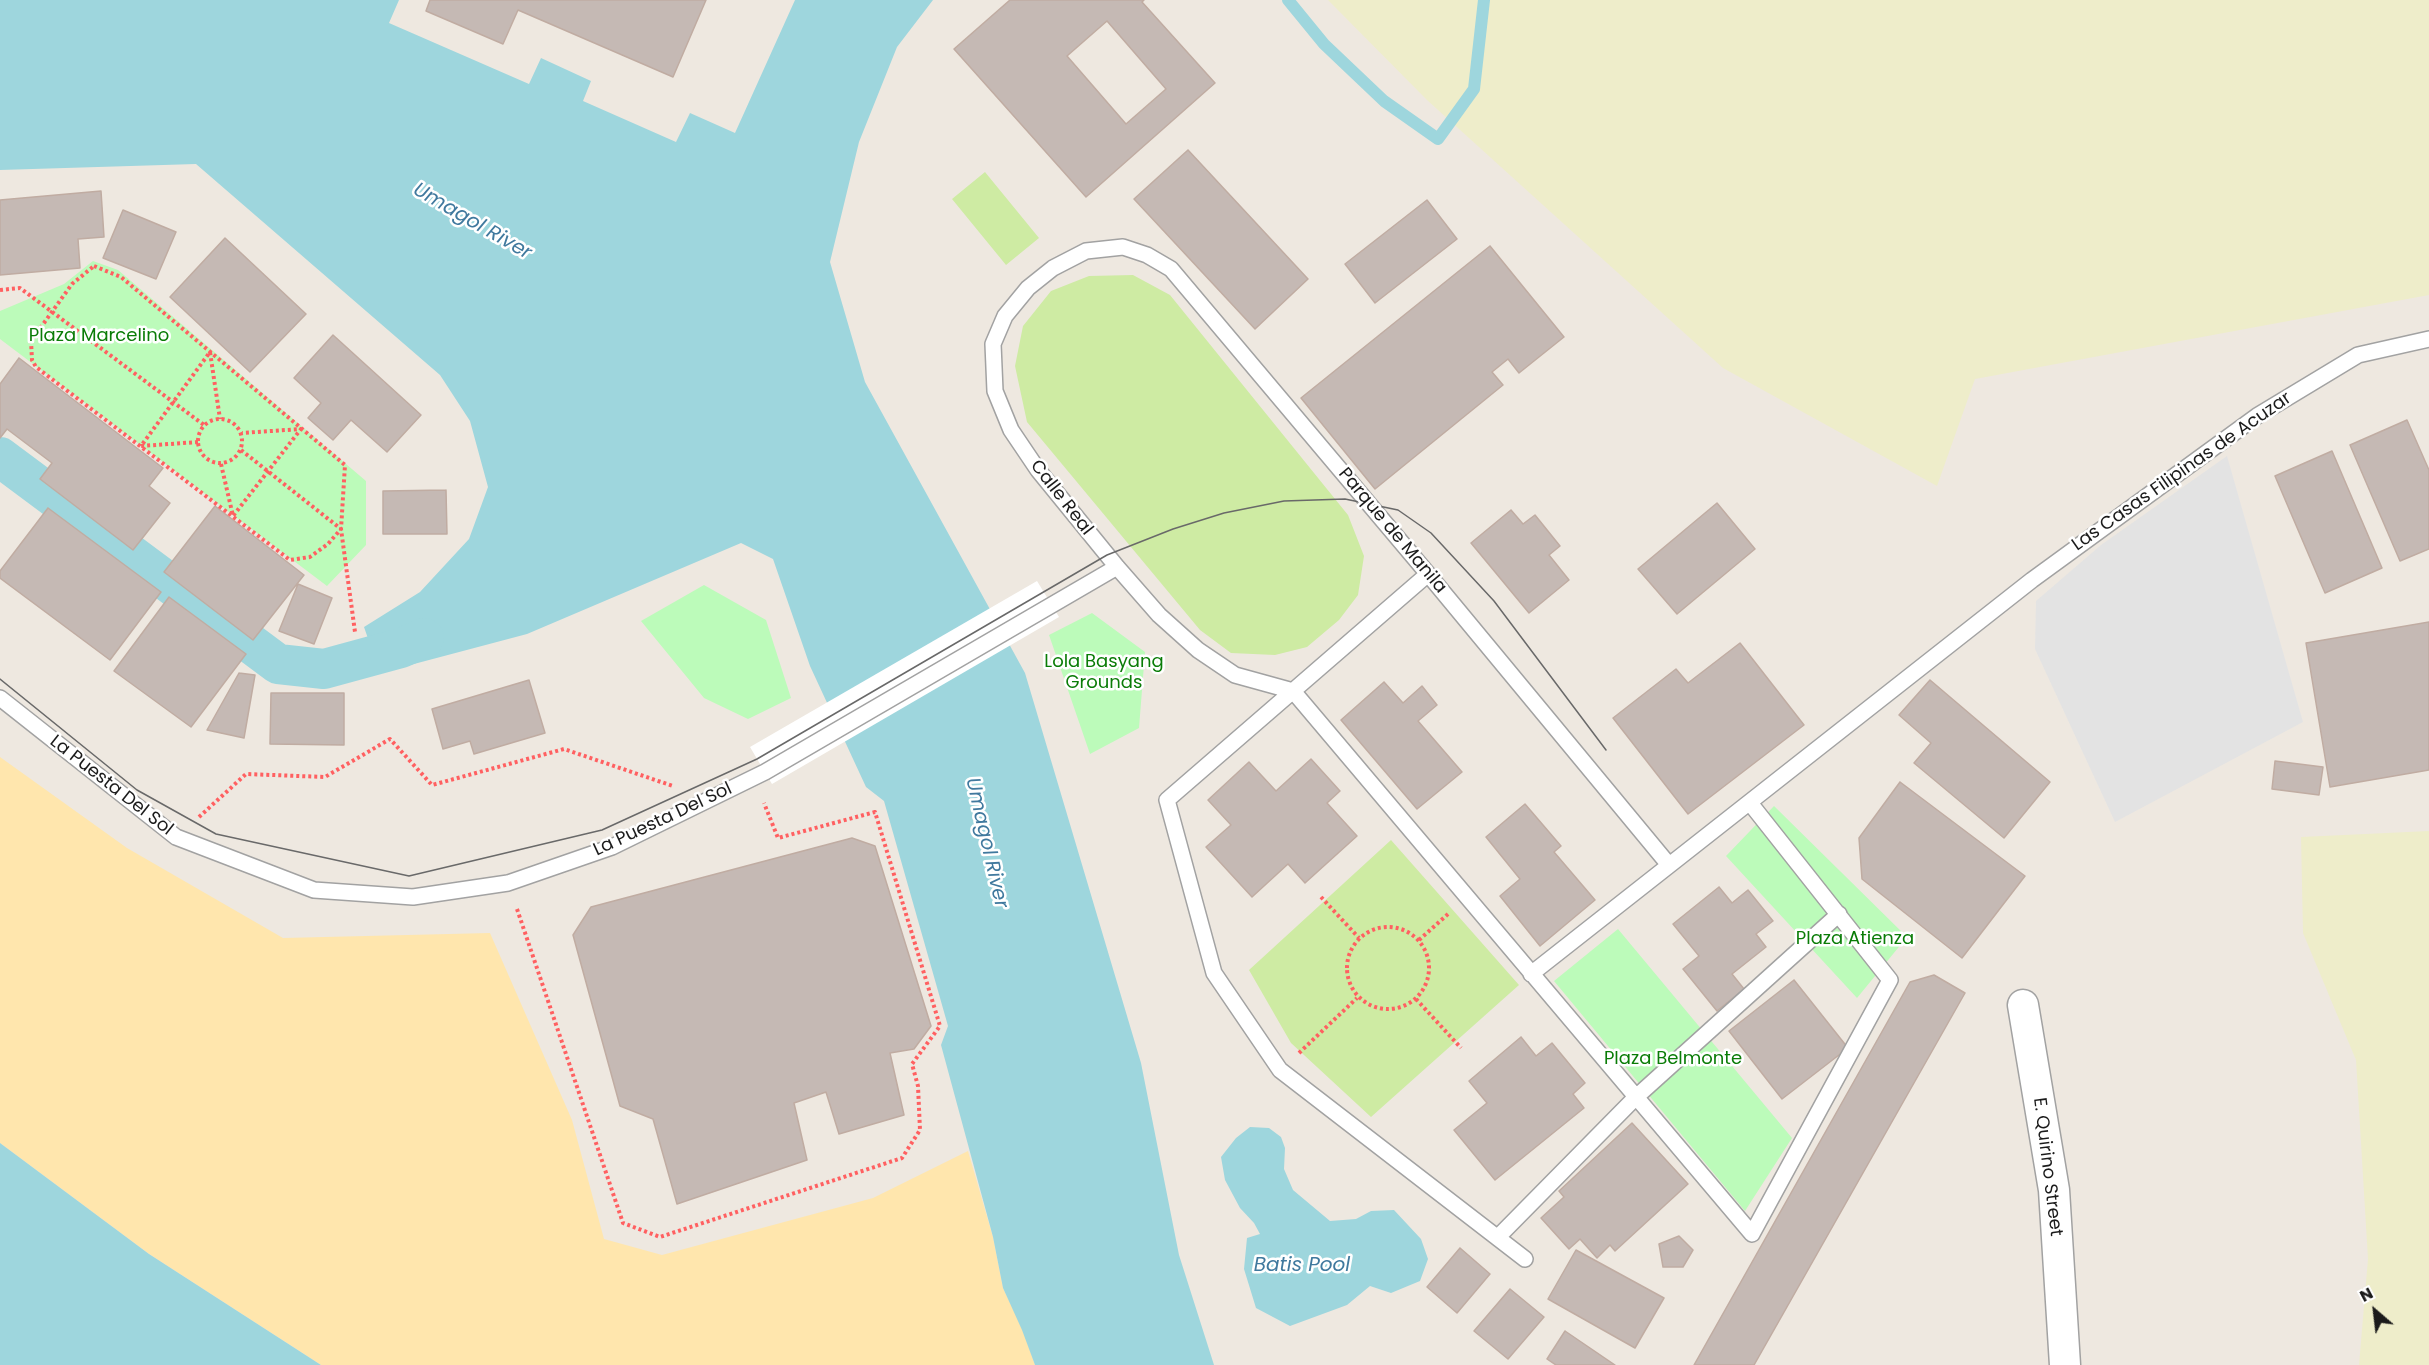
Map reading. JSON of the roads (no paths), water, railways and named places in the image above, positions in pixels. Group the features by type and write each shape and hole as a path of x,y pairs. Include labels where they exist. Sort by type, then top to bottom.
{"street":[{"name":"E. Quirino Street","path":"2023,1005 2054,1190 2065,1365"}],"lane":[{"name":"Parque de Manila","path":"1086,251 1123,247 1147,255 1170,269 1428,574 1668,865"},
{"name":"Calle Real","path":"1086,251 1053,268 1028,288 1005,316 993,344 995,391 1011,430 1038,470 1159,615 1198,650 1235,675 1293,691"},
{"name":"Las Casas Filipinas de Acuzar","path":"1531,974 2011,598 2135,504 2257,416 2358,355 2429,339"},
{"name":"La Puesta Del Sol","path":"0,698 176,837 314,890 413,897 508,883 612,847 759,774 1117,567"},
{"path":"1428,574 1167,800 1214,973 1280,1070 1525,1259"},
{"path":"1293,691 1752,1234 1890,980 1750,803"},
{"path":"1498,1237 1635,1098 1839,914"}],"water":[{"name":"Umagol River","path":"0,0 399,0 389,23 529,84 541,58 591,81 583,101 676,142 690,113 735,133 795,0 933,0 897,47 859,142 830,262 865,382 1025,673 1141,1063 1179,1255 1214,1365 1035,1365 1003,1288 993,1237 941,1045 948,1026 884,801 866,787 810,666 773,559 741,543 527,634 380,673 364,627 420,592 469,539 488,487 470,421 440,375 196,164 0,170"},
{"name":"Batis Pool","path":"1250,1127 1269,1128 1281,1137 1285,1148 1284,1169 1293,1190 1330,1221 1356,1219 1371,1211 1394,1210 1421,1239 1428,1259 1420,1281 1391,1293 1370,1286 1347,1305 1290,1326 1256,1308 1244,1269 1247,1238 1260,1234 1254,1223 1240,1208 1225,1180 1221,1157 1236,1138"},
{"path":"0,1143 149,1254 321,1365 0,1365"}],"waterway":[{"path":"1288,0 1324,44 1384,101 1438,139 1474,89 1484,0"},
{"path":"0,457 278,664 324,669 401,648 424,638"}],"tram line":[{"path":"0,679 137,790 216,834 409,876 602,830 757,759 1107,555 1173,529 1224,513 1284,501 1345,499 1398,510 1431,533 1494,601 1606,750"}],"park label":[{"name":"Plaza Marcelino","path":"99,336"},
{"name":"Lola Basyang Grounds","path":"1104,672"},
{"name":"Plaza Atienza","path":"1855,939"},
{"name":"Plaza Belmonte","path":"1673,1059"}]}
